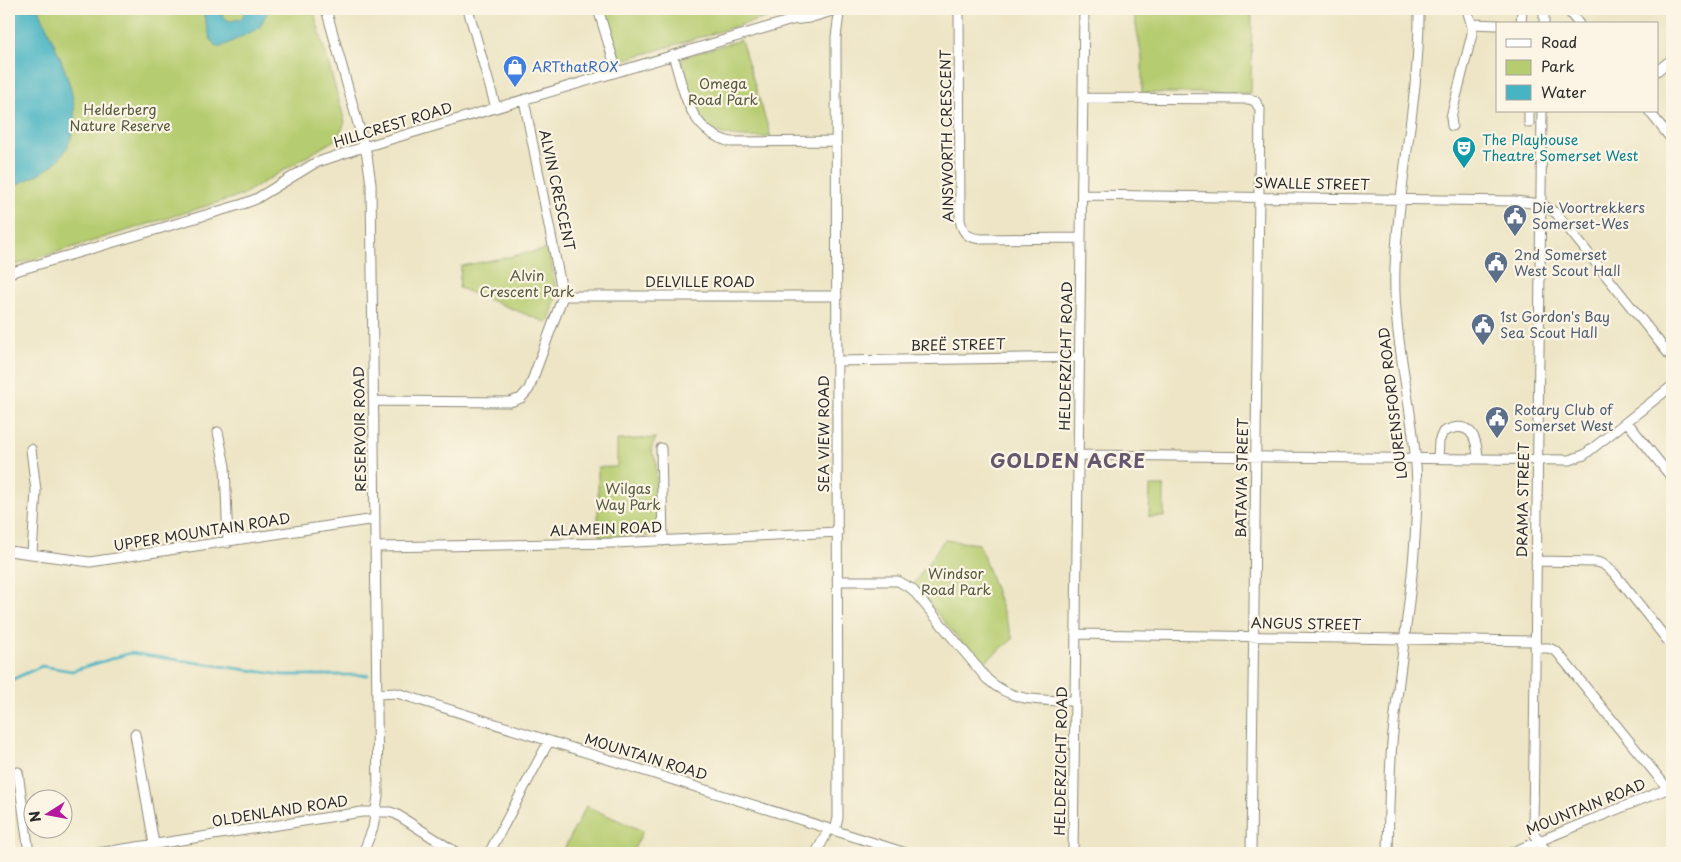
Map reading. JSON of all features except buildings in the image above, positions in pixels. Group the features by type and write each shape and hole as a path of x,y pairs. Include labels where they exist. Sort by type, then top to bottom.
{"street":[{"name":"RESERVOIR ROAD","path":"326,9 365,148 370,168 371,184 378,796 373,828 363,853"},
{"path":"468,9 496,108"},
{"path":"598,9 617,72"},
{"name":"HILLCREST ROAD","path":"792,20 816,9"},
{"name":"AINSWORTH CRESCENT","path":"959,9 960,220 964,233 973,238 982,239 1081,238"},
{"name":"HELDERZICHT ROAD","path":"1073,853 1084,9"},
{"name":"LOURENSFORD ROAD","path":"1388,853 1392,742 1406,639 1416,510 1415,458 1395,300 1396,254 1417,63 1419,9"},
{"path":"1452,126 1451,117 1467,57 1472,24 1467,9"},
{"path":"1521,22 1522,9"},
{"path":"1544,9 1544,22"},
{"path":"1567,9 1577,22"},
{"name":"HILLCREST ROAD","path":"9,273 243,204 256,199 315,163 792,20 834,12"},
{"name":"SEA VIEW ROAD","path":"816,853 838,818 836,37 834,12"},
{"path":"1472,24 1496,25"},
{"path":"673,55 689,110 703,129 716,138 731,142 836,141"},
{"path":"1658,69 1672,59"},
{"name":"BATAVIA STREET","path":"1083,98 1249,100 1257,103 1260,112 1251,853"},
{"name":"ALVIN CRESCENT","path":"524,100 564,296"},
{"path":"1529,112 1529,124"},
{"name":"DRAMA STREET","path":"1538,842 1533,829 1542,112"},
{"path":"1651,112 1672,140"},
{"name":"SWALLE STREET","path":"1082,195 1515,201 1541,204"},
{"path":"1541,204 1556,213 1672,358"},
{"path":"374,401 510,402 521,398 529,389 564,296"},
{"name":"DELVILLE ROAD","path":"564,296 837,296"},
{"name":"BREË STREET","path":"837,361 1080,357"},
{"path":"1079,455 1538,460 1579,458 1672,386"},
{"path":"1627,422 1672,478"},
{"path":"1438,458 1441,436 1447,431 1461,427 1469,429 1474,436 1478,459"},
{"path":"218,432 224,466 228,543"},
{"path":"661,448 663,541"},
{"path":"31,449 36,491 32,554"},
{"name":"UPPER MOUNTAIN ROAD","path":"9,551 90,562 228,543 375,519"},
{"name":"ALAMEIN ROAD","path":"375,547 663,541 838,532"},
{"path":"1536,561 1603,564 1614,573 1672,646"},
{"path":"838,581 902,582 912,589 987,679 1002,691 1025,700 1075,701"},
{"name":"ANGUS STREET","path":"1076,634 1406,639 1535,645 1549,648 1557,652 1670,788"},
{"name":"MOUNTAIN ROAD","path":"377,694 397,693 906,853"},
{"path":"135,734 154,844"},
{"path":"489,853 549,741"},
{"path":"18,772 29,853"},
{"name":"MOUNTAIN ROAD","path":"1510,853 1670,788"},
{"name":"OLDENLAND ROAD","path":"98,853 362,812 376,812 396,814 456,853"},
{"path":"1538,842 1549,853"}],"green space":[{"name":"Helderberg Nature Reserve","path":"9,9 313,9 345,122 338,138 242,195 9,267"},
{"path":"602,9 795,9 627,59 621,58 617,51 615,51"},
{"path":"1133,9 1252,9 1251,93 1142,93 1142,58"},
{"name":"Omega Road Park","path":"741,40 771,137 741,137 718,132 709,127 694,106 683,75 681,64 686,56"},
{"name":"Alvin Crescent Park","path":"549,249 557,296 548,323 459,288 461,266"},
{"name":"Wilgas Way Park","path":"656,438 651,449 656,461 658,526 656,533 650,536 601,538 598,530 598,467 617,467 617,440"},
{"path":"1150,486 1164,486 1164,517 1149,517"},
{"name":"Windsor Road Park","path":"944,540 979,544 1013,639 981,665 913,585"},
{"path":"586,806 643,831 632,853 562,853"}],"water":[{"path":"9,9 39,9 65,69 74,112 73,132 65,150 50,167 30,179 9,188"},
{"path":"202,9 222,9 223,17 230,21 241,19 247,9 269,9 259,28 221,47 216,47 210,38"}],"waterway":[{"path":"9,681 42,666 72,671 130,653 283,675 368,675"}],"place":[{"name":"ARTthatROX","path":"515,88"},
{"name":"The Playhouse Theatre Somerset West","path":"1464,169"},
{"name":"Die Voortrekkers Somerset-Wes","path":"1515,237"},
{"name":"2nd Somerset West Scout Hall","path":"1496,284"},
{"name":"1st Gordon's Bay Sea Scout Hall","path":"1483,346"},
{"name":"Rotary Club of Somerset West","path":"1497,439"}],"district":[{"name":"GOLDEN ACRE","path":"1068,461"}]}
